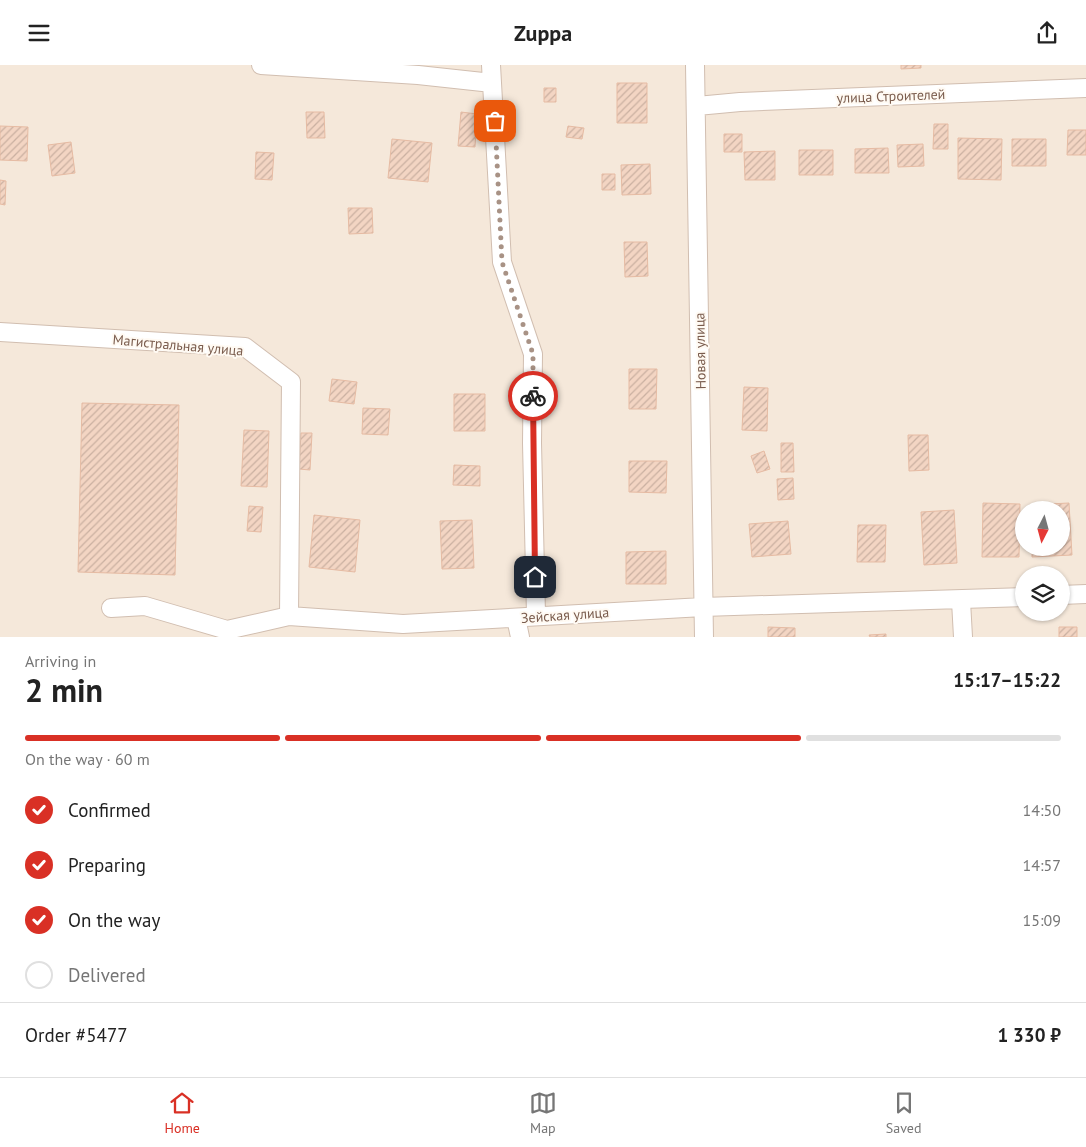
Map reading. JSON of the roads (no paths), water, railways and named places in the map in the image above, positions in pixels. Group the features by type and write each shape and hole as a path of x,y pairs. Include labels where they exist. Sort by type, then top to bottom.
{"street":[{"path":"260,65 418,75 492,74 502,262 533,354 532,443 536,615"},
{"name":"Новая улица","path":"695,65 704,637"},
{"name":"улица Строителей","path":"696,106 740,102 1086,87"},
{"name":"Магистральная улица","path":"0,332 245,347 291,382 289,616"},
{"path":"1070,595 1086,594"},
{"name":"Зейская улица","path":"111,608 145,606 229,634 289,616 403,624 703,607 961,601 1015,598"},
{"path":"961,601 963,637"},
{"path":"516,618 520,637"}]}
